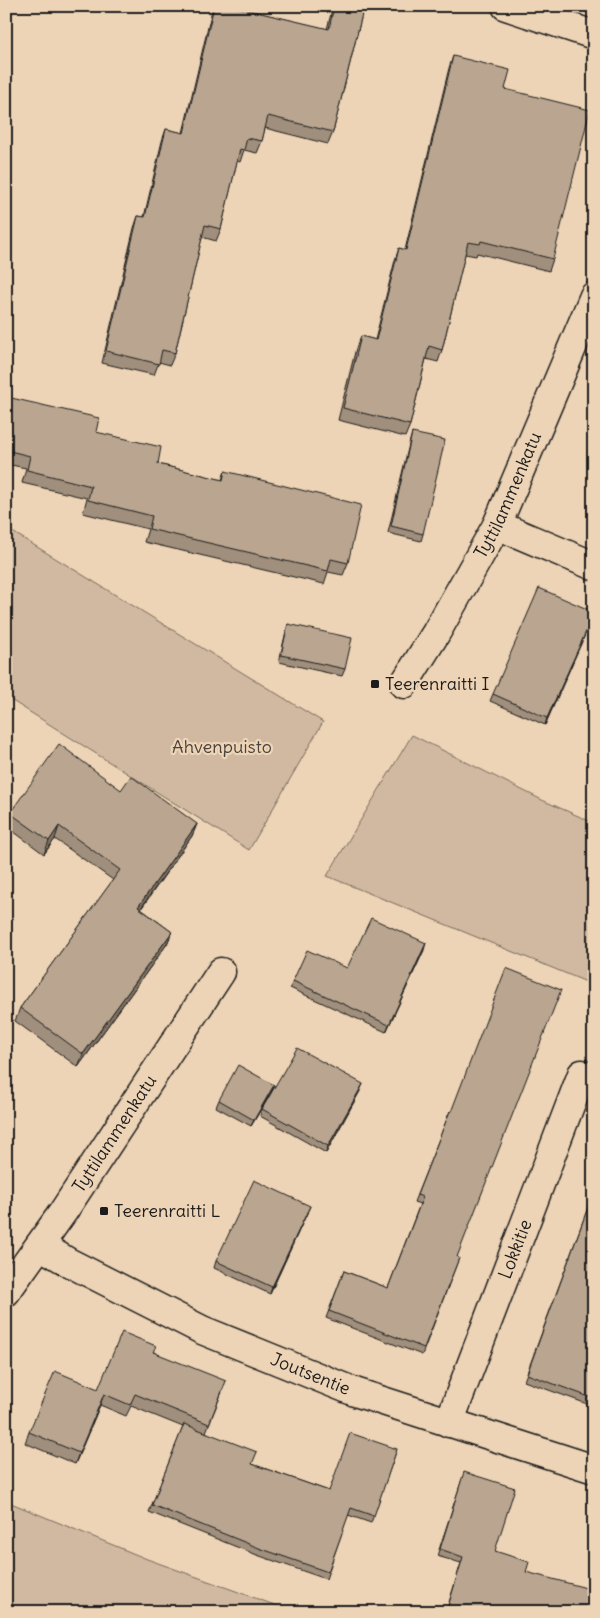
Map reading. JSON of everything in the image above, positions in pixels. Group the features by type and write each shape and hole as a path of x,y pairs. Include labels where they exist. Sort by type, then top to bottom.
{"street":[{"path":"506,6 594,36"},
{"name":"Tyttilammenkatu","path":"404,684 436,633 497,525 594,296"},
{"path":"497,525 594,566"},
{"name":"Tyttilammenkatu","path":"6,1292 40,1245 221,972"},
{"name":"Lokkitie","path":"449,1423 582,1074"},
{"name":"Joutsentie","path":"40,1245 68,1262 202,1330 355,1392 594,1469"}],"green space":[{"name":"Ahvenpuisto","path":"6,528 323,722 249,850 6,697"},
{"path":"412,735 542,800 594,823 594,985 327,876"},
{"path":"6,1501 147,1559 294,1612 6,1612"}],"building":[{"path":"214,6 231,6 329,29 334,6 364,6 333,132 268,116 262,141 247,138 244,150 240,149 221,229 205,225 175,353 162,350 159,364 106,351 138,216 145,217 166,129 184,133"},
{"path":"453,56 510,70 505,89 590,110 553,259 481,241 480,244 468,242 442,350 429,346 410,425 343,408 361,336 376,340 399,248 406,250"},
{"path":"7,397 99,418 96,432 161,447 158,464 223,480 225,471 361,505 348,563 331,559 328,571 149,529 152,516 88,500 91,486 27,470 30,456 6,450"},
{"path":"412,433 445,440 423,534 391,526"},
{"path":"539,588 594,612 547,718 493,694"},
{"path":"288,624 352,638 345,669 281,655"},
{"path":"59,744 121,790 131,776 197,824 138,907 172,932 83,1054 20,1008 120,870 59,826 49,841 10,813"},
{"path":"371,918 426,943 389,1025 293,981 307,950 347,968"},
{"path":"506,968 561,990 457,1257 459,1258 424,1348 329,1311 344,1271 388,1288 423,1197 417,1195"},
{"path":"297,1048 363,1084 328,1146 262,1109"},
{"path":"238,1065 274,1085 254,1120 219,1100"},
{"path":"254,1180 310,1206 272,1287 216,1261"},
{"path":"594,1191 594,1395 592,1398 527,1374"},
{"path":"122,1332 156,1346 153,1352 226,1381 209,1424 135,1394 130,1405 104,1394 79,1453 29,1432 55,1371 98,1389"},
{"path":"184,1424 257,1452 252,1464 329,1491 350,1433 397,1449 374,1516 351,1508 328,1572 259,1548 152,1505"},
{"path":"464,1472 515,1488 495,1551 529,1562 526,1572 594,1590 594,1612 452,1612 447,1610 463,1557 440,1549"}],"place":[{"name":"Teerenraitti I","path":"375,684"},
{"name":"Teerenraitti L","path":"104,1211"}]}
